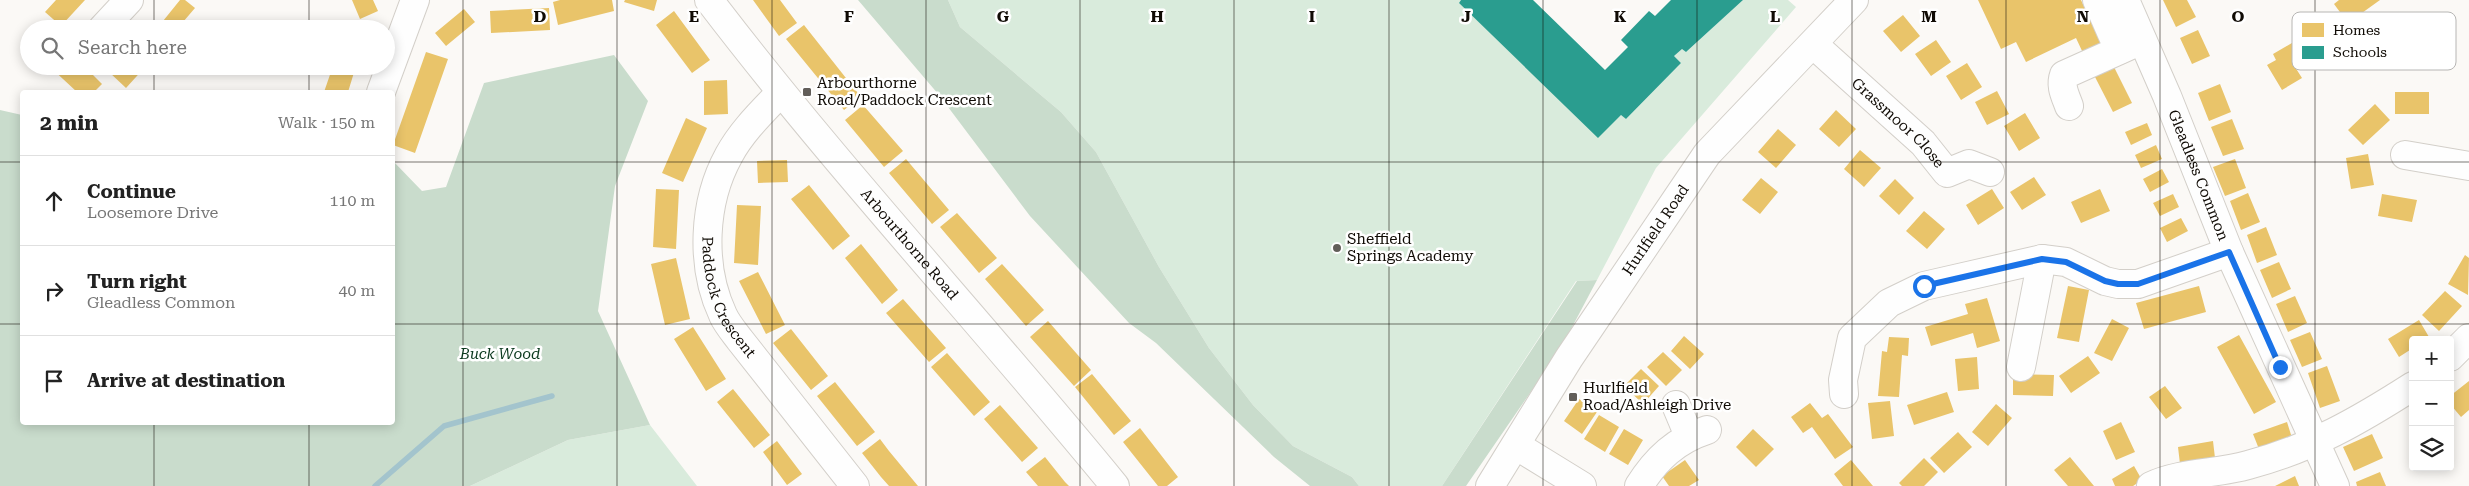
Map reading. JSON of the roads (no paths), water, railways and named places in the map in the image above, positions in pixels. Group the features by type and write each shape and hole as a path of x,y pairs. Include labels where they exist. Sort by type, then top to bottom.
{"street":[{"path":"110,20 129,0"},
{"path":"395,57 416,0"},
{"name":"Arbourthorne Road","path":"709,0 780,93 945,288 1015,365 1115,486"},
{"name":"Hurlfield Road","path":"1490,486 1517,446 1569,358 1707,154 1854,0"},
{"path":"2069,106 2063,90 2062,81 2064,75 2131,45 2097,0"},
{"name":"Gleadless Common","path":"2125,0 2131,45 2229,252 2334,486"},
{"name":"Grassmoor Close","path":"1813,44 1923,143 1947,173 1969,164 1990,172"},
{"path":"383,90 388,75"},
{"name":"Paddock Crescent","path":"780,93 738,141 716,185 709,219 708,237 712,279 723,316 855,486"},
{"path":"2405,155 2469,166"},
{"path":"1844,394 1843,380 1852,338 1889,303 1924,286 2042,259 2066,262 2111,282 2138,284 2229,252"},
{"path":"2021,367 2042,259"},
{"path":"2454,353 2469,338"},
{"path":"2151,486 2183,476 2233,470 2316,443 2409,389"},
{"path":"1639,486 1669,449 1698,433 1676,405"},
{"path":"1517,446 1582,486"}],"waterway":[{"path":"375,486 444,426 552,396"}],"place":[{"name":"Arbourthorne Road/Paddock Crescent","path":"807,92"},
{"name":"Sheffield Springs Academy","path":"1337,248"},
{"name":"Hurlfield Road/Ashleigh Drive","path":"1573,397"}],"park label":[{"name":"Buck Wood","path":"500,354"}]}
